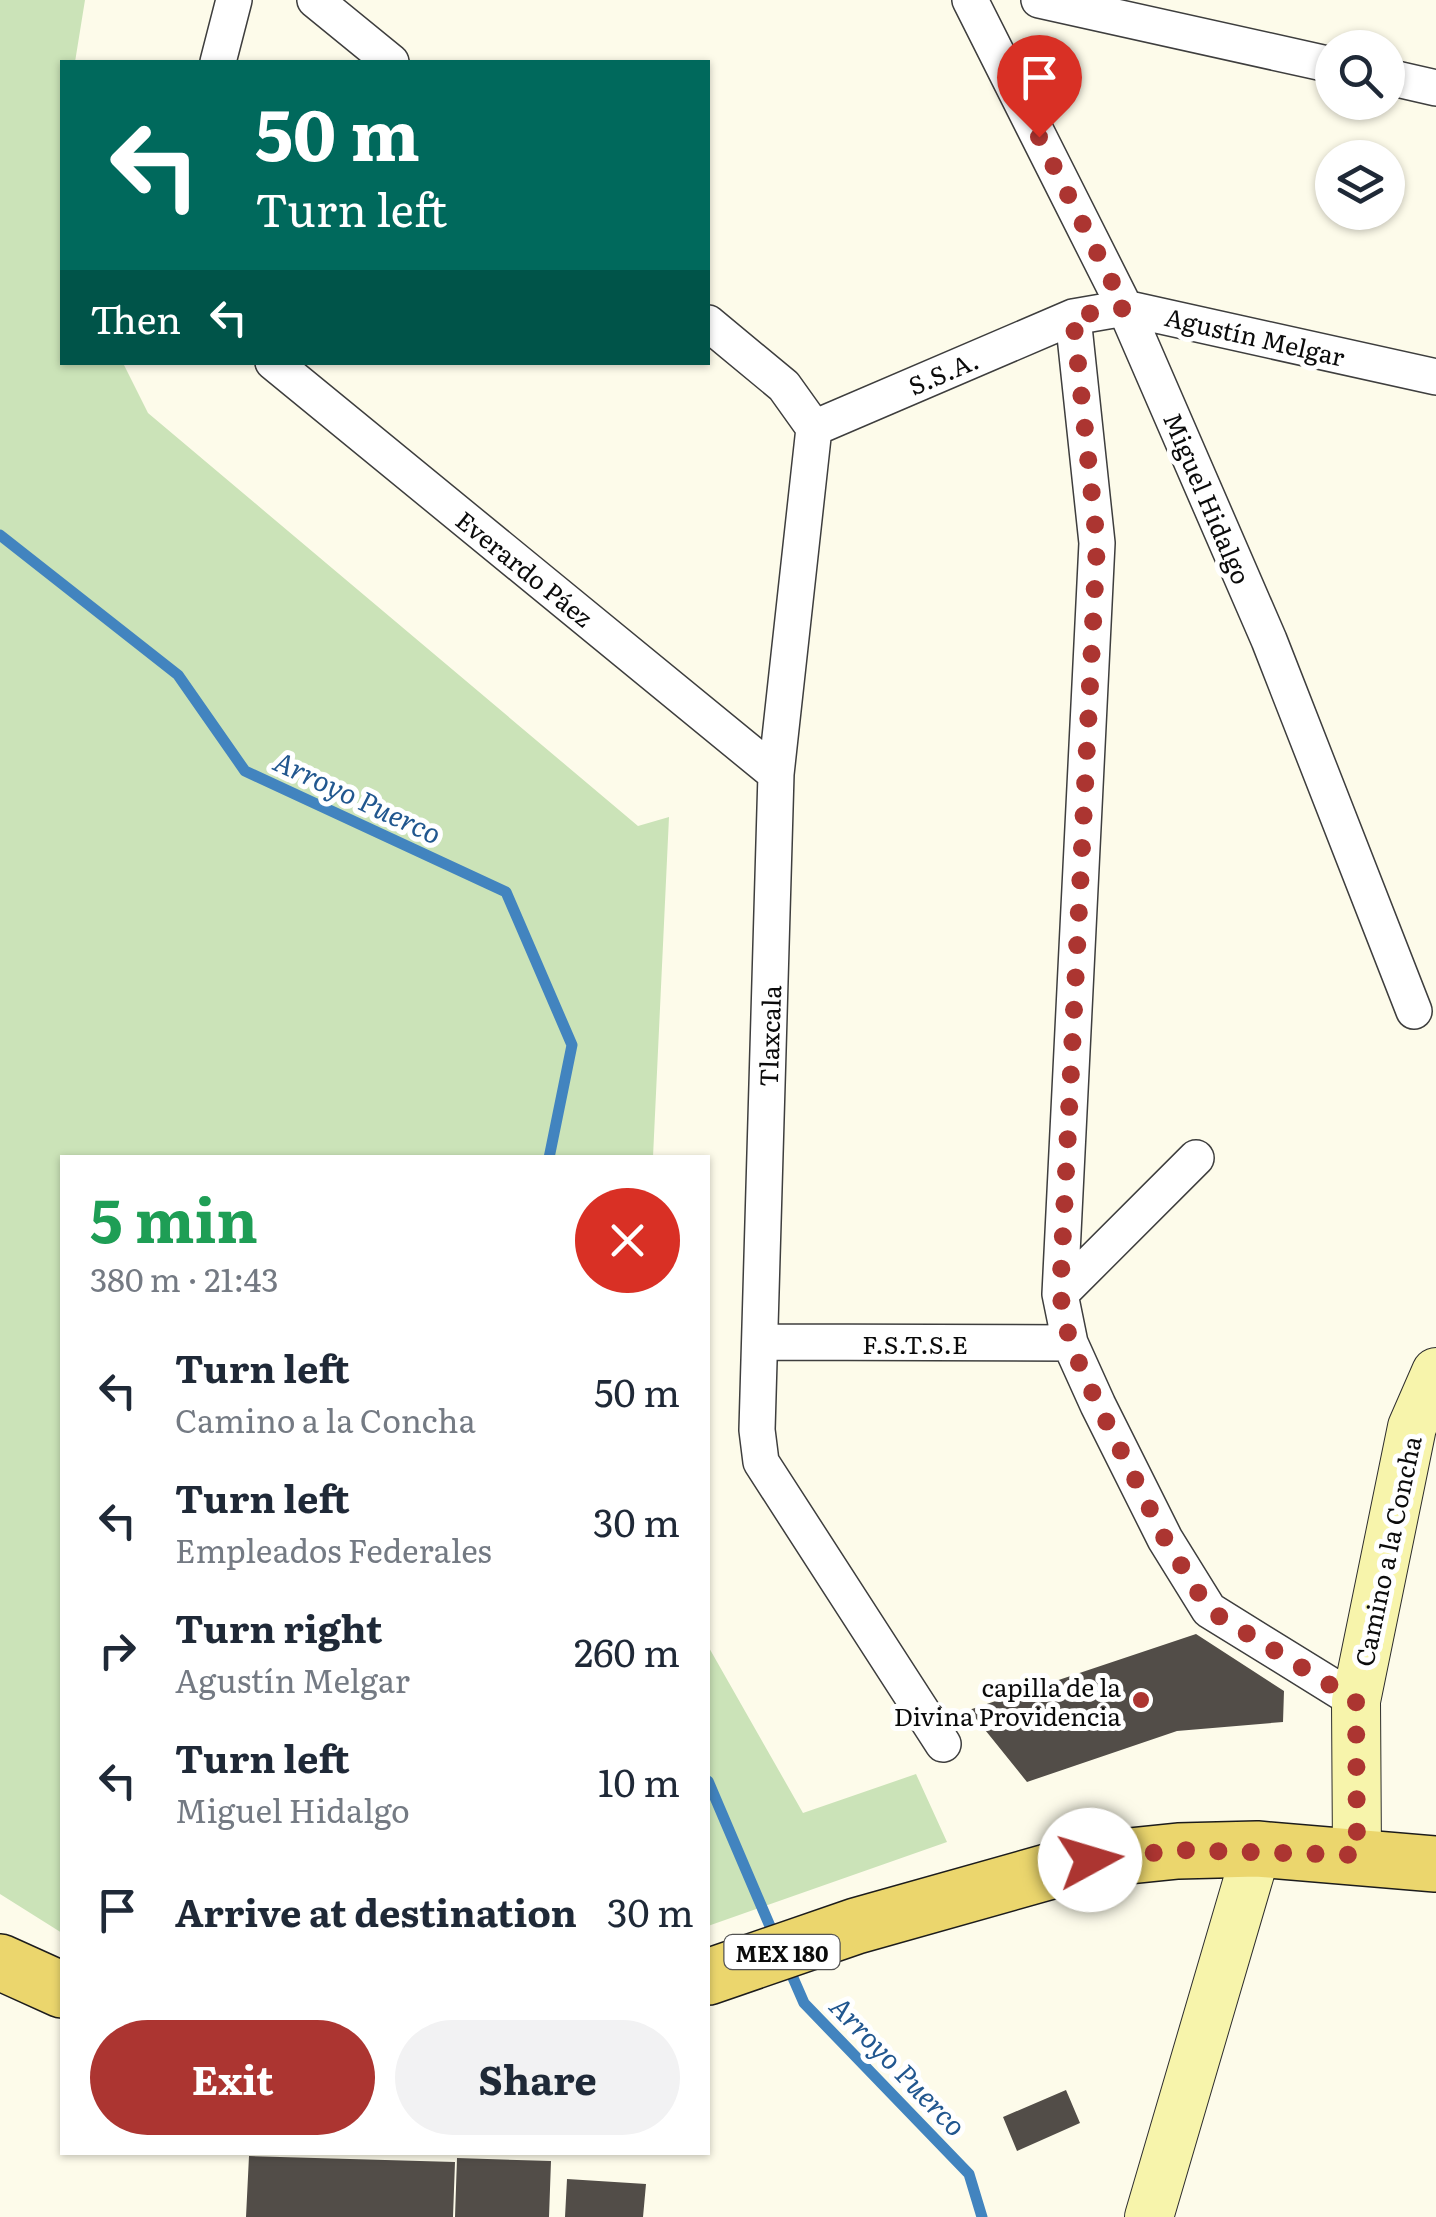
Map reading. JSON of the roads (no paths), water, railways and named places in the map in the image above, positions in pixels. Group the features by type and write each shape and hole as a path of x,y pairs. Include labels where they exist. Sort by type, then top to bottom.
{"main road":[{"name":"MEX 180","path":"710,1976 856,1926 1090,1860 1178,1850 1257,1849 1436,1864"},
{"path":"0,1962 60,1989"}],"street":[{"path":"219,60 234,0"},
{"path":"314,0 389,60"},
{"name":"Miguel Hidalgo","path":"970,0 1125,308 1269,640 1414,1011"},
{"path":"1039,0 1315,61"},
{"path":"1405,82 1436,88"},
{"name":"Agustín Melgar","path":"1073,316 1125,308 1436,377"},
{"path":"1073,316 1097,543 1060,1294 1070,1343 1165,1539 1209,1610 1356,1701"},
{"name":"S.S.A.","path":"814,428 1073,316"},
{"path":"710,325 784,386 814,428"},
{"name":"Everardo Páez","path":"277,365 776,774"},
{"name":"Tlaxcala","path":"814,428 776,774 757,1430 762,1462 943,1744"},
{"path":"1060,1294 1196,1158"},
{"name":"F.S.T.S.E","path":"760,1342 1070,1343"},
{"name":"Camino a la Concha","path":"1357,1855 1356,1701 1412,1427 1436,1372"},
{"path":"1148,2217 1257,1849"}],"waterway":[{"name":"Arroyo Puerco","path":"0,535 178,675 245,771 506,892 572,1045 550,1155"},
{"name":"Arroyo Puerco","path":"710,1786 775,1938"},
{"name":"Arroyo Puerco","path":"787,1964 804,2003 969,2174 982,2217"}],"place":[{"name":"capilla de la Divina Providencia","path":"1141,1700"}]}
